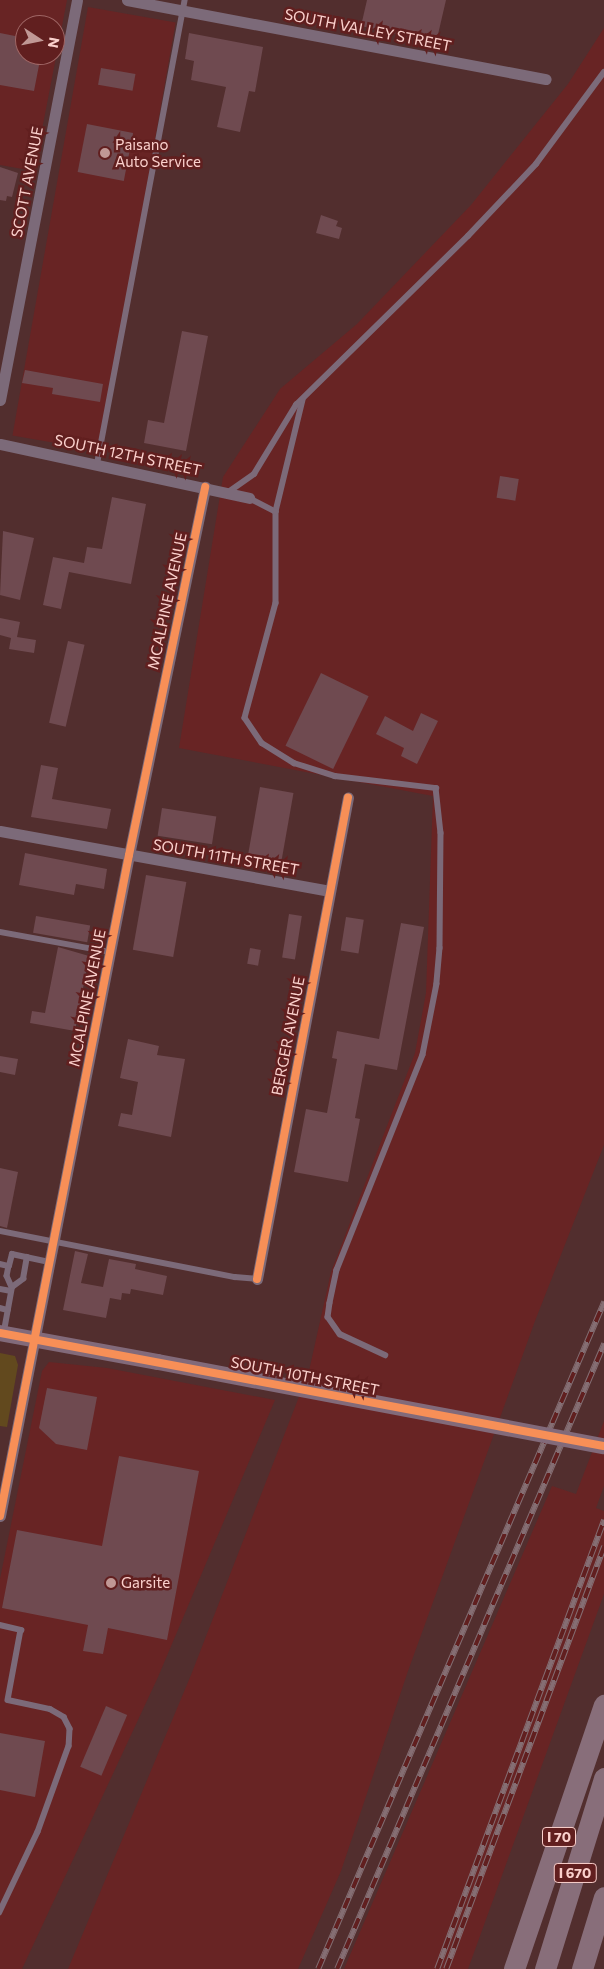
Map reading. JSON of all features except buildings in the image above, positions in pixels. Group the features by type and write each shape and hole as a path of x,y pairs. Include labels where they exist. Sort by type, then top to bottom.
{"highway":[{"name":"I 70","path":"514,1969 604,1705"},
{"name":"I 670","path":"545,1969 604,1778"},
{"path":"582,1969 604,1897"}],"street":[{"name":"SCOTT AVENUE","path":"0,400 77,0"},
{"name":"SOUTH VALLEY STREET","path":"127,0 184,5 546,79"},
{"name":"SOUTH 12TH STREET","path":"0,444 249,498"},
{"name":"MCALPINE AVENUE","path":"0,1514 55,1242 129,855 205,487"},
{"name":"BERGER AVENUE","path":"257,1279 348,798"},
{"name":"SOUTH 11TH STREET","path":"0,831 329,891"},
{"name":"SOUTH 10TH STREET","path":"2,1333 604,1446"}],"lane":[{"path":"97,464 184,5"},
{"path":"228,493 254,474 296,405 536,164 604,72"},
{"path":"303,400 276,512 276,603 245,718 262,744 294,763 335,776 436,788 441,832 440,948 437,984 425,1046 337,1270 328,1317 336,1330 386,1355"},
{"path":"249,498 276,512"},
{"path":"0,932 110,952"},
{"path":"0,1232 235,1277 257,1279"},
{"path":"2,1333 12,1289 7,1276 12,1254 51,1262"},
{"path":"0,1289 12,1289 23,1279 26,1257"},
{"path":"0,1264 9,1266"},
{"path":"0,1308 8,1310"},
{"path":"0,1625 21,1630 8,1700 50,1709 64,1717 70,1729 69,1746 38,1832 0,1912"}],"shaded area":[{"path":"0,0 67,0 64,15 15,15 15,65 54,65 34,171 0,165"},
{"path":"88,7 176,22 100,451 12,435"},
{"path":"604,28 604,1145 535,1321 408,1671 341,1871 298,1969 68,1969 191,1675 309,1371 331,1272 415,1053 426,993 433,796 179,748 223,477 280,389 357,324 471,205 568,84"},
{"path":"0,1353 15,1356 18,1365 7,1427 0,1426"},
{"path":"49,1362 107,1368 275,1400 158,1677 22,1969 0,1969 0,1579 42,1371"},
{"path":"604,1421 604,1486 596,1508 604,1511 604,1594 468,1969 344,1969 552,1486 576,1494"}],"railway":[{"path":"318,1969 604,1302"},
{"path":"337,1969 604,1344"},
{"path":"437,1969 604,1520"},
{"path":"446,1969 604,1547"}],"cycle path":[{"path":"0,1516 129,855 205,487"},
{"path":"257,1279 348,798"},
{"path":"0,1333 604,1446"}],"place":[{"name":"Paisano Auto Service","path":"105,153"},
{"name":"Garsite","path":"111,1583"}]}
